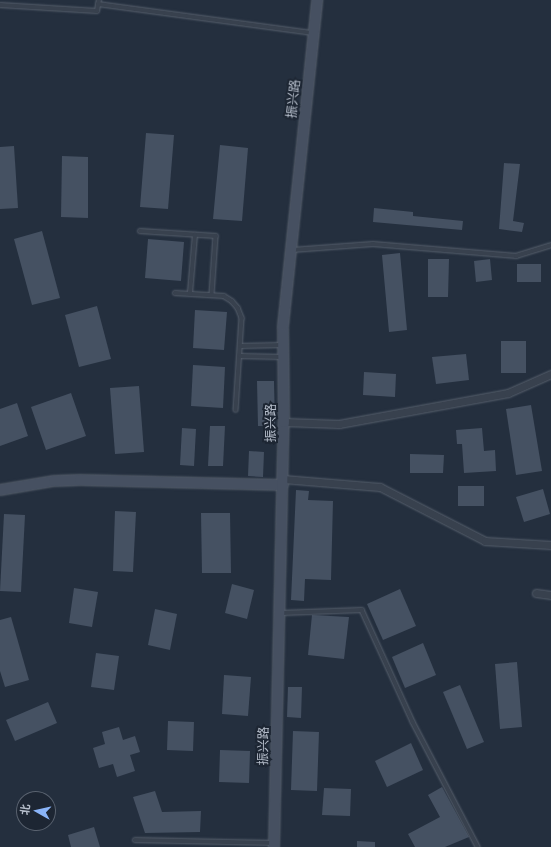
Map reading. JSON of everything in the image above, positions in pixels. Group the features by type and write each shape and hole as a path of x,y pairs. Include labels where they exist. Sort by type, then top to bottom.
{"street":[{"name":"振兴路","path":"274,845 283,482 283,345 317,0"},
{"path":"284,422 339,424 508,393 551,374"},
{"path":"0,490 54,481 80,480 283,482 380,487 485,541 551,545"},
{"path":"536,593 551,595"}],"lane":[{"path":"0,5 97,11 98,2 314,33"},
{"path":"140,231 216,236 212,295"},
{"path":"190,294 195,235"},
{"path":"292,250 373,244 516,256 551,245"},
{"path":"175,293 224,296 232,301 238,308 242,318 236,410"},
{"path":"240,346 283,345"},
{"path":"240,356 283,357"},
{"path":"280,614 362,610 413,722 478,847"},
{"path":"134,840 274,845"}],"building":[{"path":"146,133 174,135 168,209 140,207"},
{"path":"220,145 248,148 242,221 213,219"},
{"path":"14,146 18,208 0,209 0,147"},
{"path":"62,156 88,157 88,218 61,217"},
{"path":"504,163 520,164 513,221 524,223 522,232 499,229"},
{"path":"374,208 413,212 413,216 463,221 462,230 373,222"},
{"path":"42,231 60,298 32,305 14,239"},
{"path":"148,239 184,242 181,281 145,278"},
{"path":"400,253 407,330 389,332 382,255"},
{"path":"428,259 449,259 448,297 428,297"},
{"path":"490,259 492,280 476,282 474,261"},
{"path":"517,264 541,264 541,282 517,282"},
{"path":"97,306 111,359 79,367 65,315"},
{"path":"195,310 227,312 224,350 193,348"},
{"path":"501,341 526,341 526,373 501,373"},
{"path":"466,354 469,380 436,384 432,357"},
{"path":"193,365 225,367 223,408 191,406"},
{"path":"364,372 396,374 395,397 363,395"},
{"path":"257,381 274,381 275,426 258,426"},
{"path":"139,386 144,452 115,454 110,388"},
{"path":"71,393 86,436 46,450 31,407"},
{"path":"17,403 28,436 0,446 0,409"},
{"path":"531,405 542,471 516,475 506,409"},
{"path":"210,426 225,426 223,466 208,466"},
{"path":"182,428 196,429 194,466 180,465"},
{"path":"482,428 484,451 495,450 496,471 464,473 462,444 457,444 456,430"},
{"path":"249,451 264,452 263,477 248,476"},
{"path":"410,454 444,455 443,473 410,473"},
{"path":"458,486 484,486 484,506 458,506"},
{"path":"543,489 550,514 524,522 516,497"},
{"path":"296,490 309,491 308,500 333,501 331,580 305,579 304,601 291,600"},
{"path":"115,511 136,512 133,572 113,571"},
{"path":"201,513 230,513 231,573 202,573"},
{"path":"4,514 25,515 21,592 0,591"},
{"path":"232,584 254,590 247,619 225,613"},
{"path":"74,588 98,592 92,627 69,623"},
{"path":"400,589 416,626 383,640 367,604"},
{"path":"155,609 177,614 170,650 148,645"},
{"path":"312,615 349,617 344,659 308,655"},
{"path":"11,617 29,680 5,687 0,671 0,620"},
{"path":"423,643 436,675 405,688 392,657"},
{"path":"96,653 119,656 114,690 91,687"},
{"path":"517,662 522,727 500,729 495,664"},
{"path":"224,675 251,677 248,716 222,714"},
{"path":"460,685 484,742 467,749 443,692"},
{"path":"288,687 302,687 301,718 287,717"},
{"path":"48,702 57,723 15,741 6,720"},
{"path":"168,721 194,722 193,751 167,750"},
{"path":"119,727 123,740 135,736 140,752 130,755 135,771 117,777 113,764 99,768 93,748 105,744 102,732"},
{"path":"293,731 319,732 317,791 291,790"},
{"path":"411,743 423,770 387,787 375,761"},
{"path":"220,750 250,751 249,783 219,782"},
{"path":"442,787 469,837 445,847 415,847 408,834 440,817 428,795"},
{"path":"324,788 351,789 350,816 322,815"},
{"path":"155,791 162,812 201,811 200,832 145,833 133,797"},
{"path":"94,827 100,847 71,847 68,835"},
{"path":"357,841 375,842 375,847 357,847"}]}
